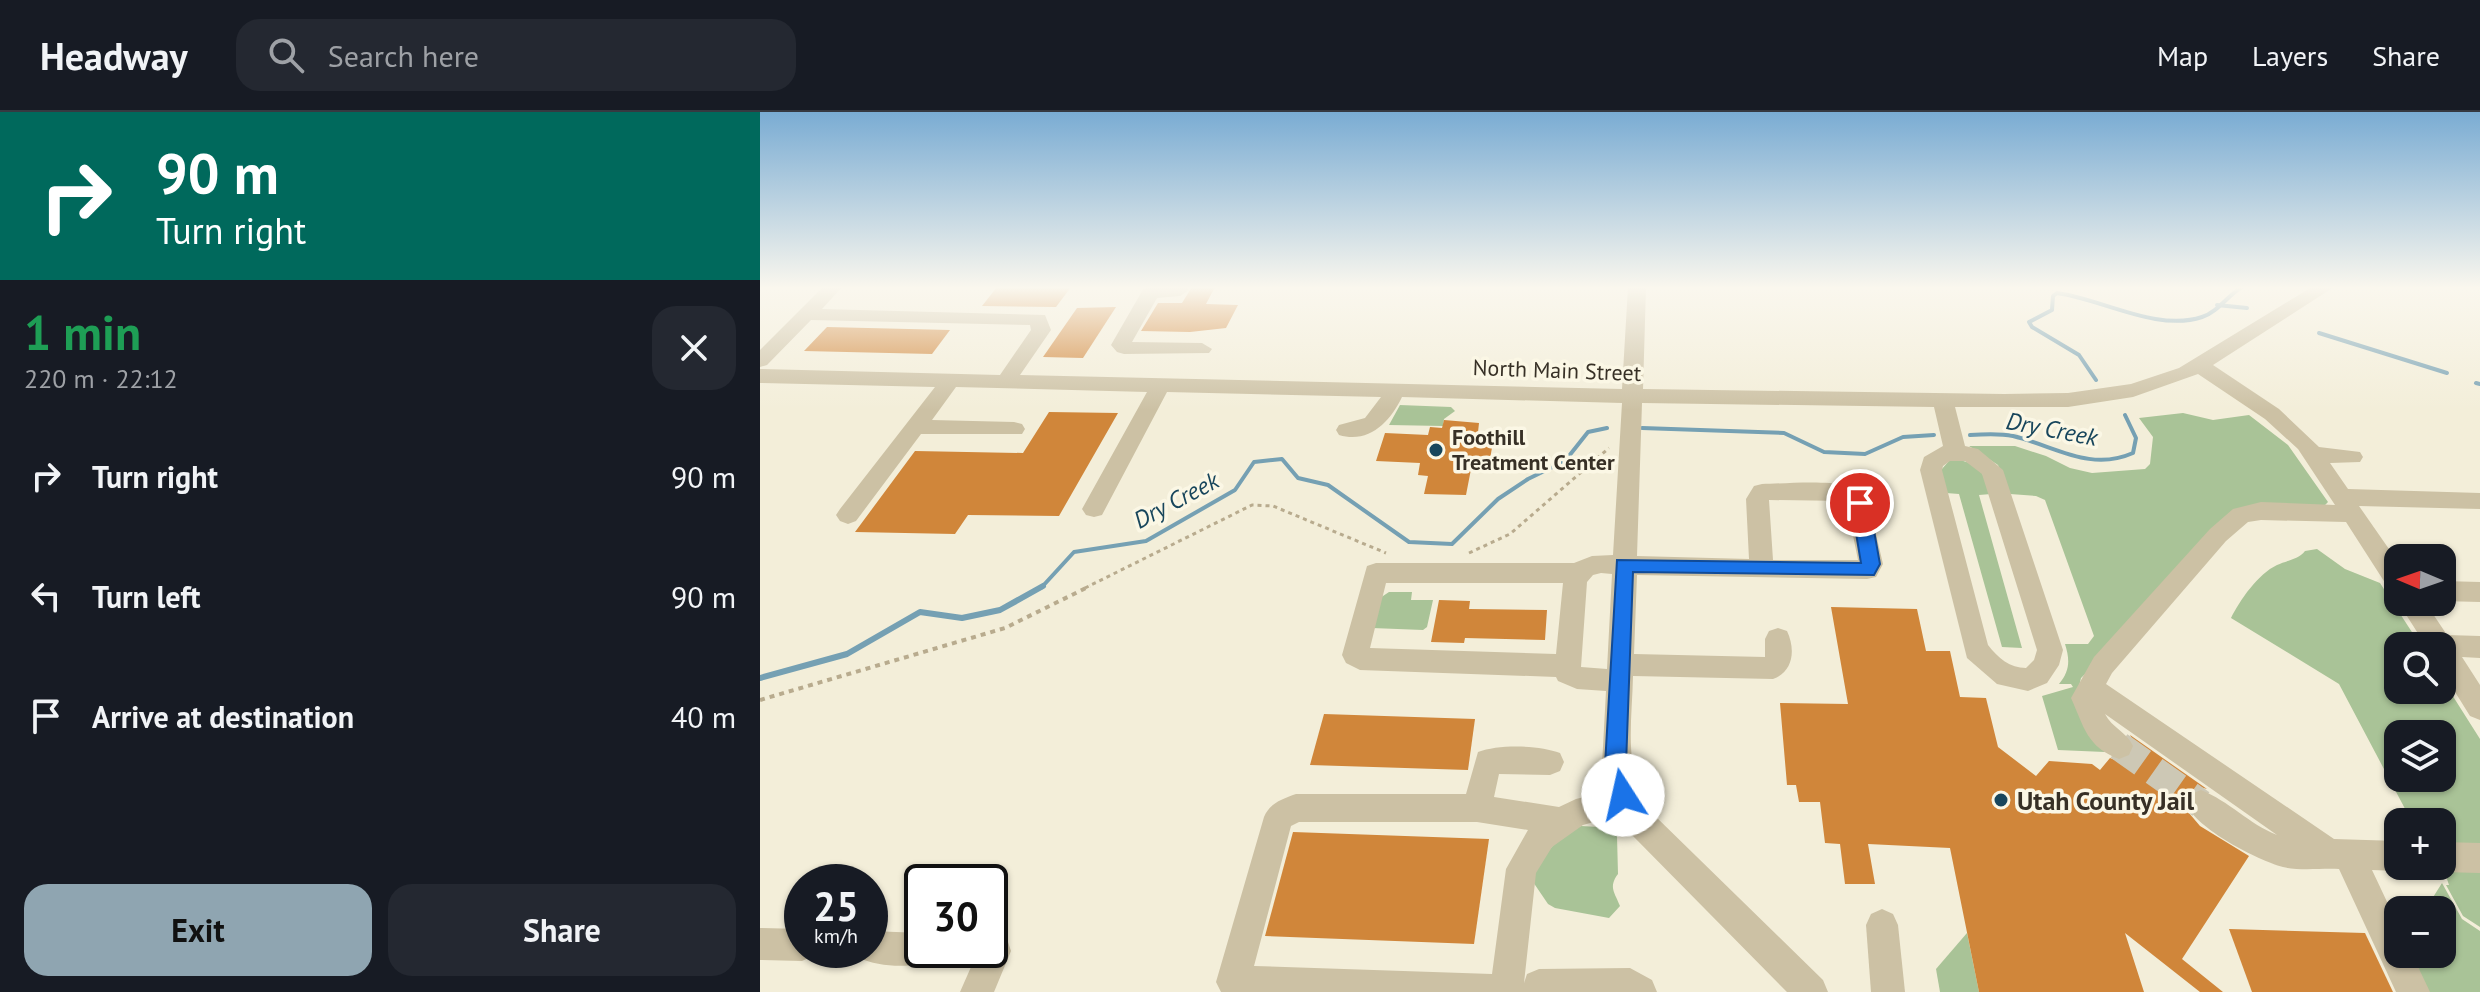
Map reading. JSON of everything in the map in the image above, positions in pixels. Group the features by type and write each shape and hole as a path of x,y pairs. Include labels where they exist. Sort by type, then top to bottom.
{"street":[{"path":"760,361 792,328"},
{"path":"1006,381 1040,328"},
{"path":"1130,328 1121,343 1124,348 1202,349"},
{"path":"1634,328 1616,765 1626,800 1643,825 1811,992"},
{"name":"North Main Street","path":"760,376 1630,396 2004,401 2094,396 2162,382 2200,366 2260,328"},
{"path":"1134,383 1155,348"},
{"path":"2200,366 2272,414 2314,454 2384,560"},
{"path":"848,515 951,380"},
{"path":"1094,509 1161,384"},
{"path":"1347,430 1362,429 1378,421 1395,389"},
{"path":"1943,400 1956,454"},
{"path":"915,427 1014,429"},
{"path":"1956,454 1970,454 1992,470 2050,650 2047,666 2038,676 2022,679 2004,676 1987,666 1976,650 1931,470 1932,462 1938,456 1956,454"},
{"path":"2314,454 2352,457"},
{"path":"1568,666 1360,659 1355,655 1376,573 1578,573 1590,565 1762,569 1867,570 1871,564 1856,496 1848,492 1762,492 1757,499 1762,569"},
{"path":"2119,746 2100,733 2085,698 2090,688 2103,665 2218,535 2241,515 2348,505 2480,501"},
{"path":"1578,573 1567,673 1577,678 1620,673 1773,668 1780,656 1778,639"},
{"path":"2456,591 2480,592"},
{"path":"2456,647 2480,647"},
{"path":"2456,671 2480,708"},
{"path":"2090,688 2339,854 2413,992"},
{"path":"1477,808 1488,761 1550,762"},
{"path":"1528,990 1521,869 1541,837 1576,813 1626,800"},
{"path":"2201,804 2251,839 2284,852 2384,856"},
{"path":"1563,822 1477,808 1296,808 1279,817 1232,987 1528,990 1630,985 1640,992"},
{"path":"2456,857 2480,858"},
{"path":"1882,925 1888,992"},
{"path":"760,944 784,945"},
{"path":"977,992 988,968"}],"path":[{"path":"1466,554 1496,543 1510,534 1609,448"},
{"path":"760,700 1005,628 1252,505 1273,506 1388,554"}],"green space":[{"path":"1400,405 1451,407 1455,411 1444,419 1443,426 1389,425"},
{"path":"2183,413 2213,420 2249,415 2288,445 2328,502 2323,507 2257,506 2081,678 2077,695 2105,752 2058,750 2042,696 2073,687 2071,684 2059,684 2068,665 2065,644 2088,644 2094,636 2045,500 2036,496 2010,494 1998,465 1969,446 2015,446 2070,468 2092,473 2145,469 2150,464 2153,437 2139,418"},
{"path":"1957,459 1979,466 1991,494 1979,495 2022,648 2002,647 1959,494 1946,493 1941,470 1949,461"},
{"path":"2317,549 2345,569 2380,583 2384,589 2384,616 2401,616 2412,632 2384,632 2384,704 2456,704 2456,701 2480,739 2480,852 2456,852 2456,808 2405,808 2396,792 2456,792 2456,720 2384,720 2384,769 2339,684 2231,618 2256,581 2277,565 2305,551"},
{"path":"1389,592 1412,592 1411,600 1433,600 1427,627 1423,630 1372,628 1380,598"},
{"path":"1581,826 1599,827 1617,836 1618,874 1613,886 1620,906 1609,918 1555,908 1548,904 1531,879 1551,848"},
{"path":"2456,868 2480,869 2480,927 2463,916 2456,896 2452,896 2446,885 2449,885 2447,880 2456,880"},
{"path":"2442,883 2449,896 2434,896"},
{"path":"2456,908 2462,919 2480,931 2480,992 2420,992 2409,968 2456,968"},
{"path":"1967,933 1979,992 1940,992 1936,969"}],"building":[{"path":"826,328 950,330 932,354 804,351"},
{"path":"1063,328 1102,328 1083,358 1043,357"},
{"path":"1143,328 1225,328 1190,332 1141,331"},
{"path":"1049,412 1118,413 1059,516 968,515 955,534 855,532 915,451 1023,453"},
{"name":"Foothill Treatment Center","path":"1444,420 1479,423 1477,441 1493,442 1490,459 1476,459 1472,464 1466,495 1424,494 1428,476 1418,475 1420,463 1376,461 1385,433 1428,435 1430,427 1442,428"},
{"path":"1439,600 1470,601 1469,609 1547,610 1545,640 1465,638 1464,643 1431,642"},
{"name":"Utah County Jail","path":"1831,607 1917,609 1926,651 1950,651 1960,697 1986,698 1998,747 2036,776 2049,761 2092,764 2100,770 2110,758 2120,762 2130,758 2136,747 2130,735 2207,789 2200,787 2190,791 2183,806 2200,826 2249,856 2182,959 2223,992 2200,992 2125,933 2144,992 1979,992 1950,848 1868,844 1875,884 1845,884 1840,844 1825,843 1820,802 1799,802 1796,785 1787,785 1780,703 1848,704"},
{"path":"1324,714 1475,719 1468,770 1310,765"},
{"path":"1293,832 1489,839 1474,944 1265,936"},
{"path":"2229,929 2365,933 2393,992 2252,992"}],"waterway":[{"name":"Dry Creek","path":"2034,328 2079,355 2096,380"},
{"path":"2319,333 2447,373"},
{"path":"2476,383 2480,384"},
{"name":"Dry Creek","path":"1970,435 2008,435 2087,459 2102,460 2133,453 2136,438 2125,415"},
{"name":"Dry Creek","path":"1043,586 1074,552 1146,541 1235,490 1254,462 1282,459 1298,478 1328,485 1409,542 1452,544 1498,499 1528,479 1565,461 1588,432 1607,428"},
{"name":"Dry Creek","path":"1642,428 1784,433 1824,452 1865,454 1903,437 1934,435"},
{"name":"Dry Creek","path":"760,678 847,654 920,612 962,618 1000,610 1043,586"}],"tunnel":[{"path":"2119,746 2201,804"}],"place":[{"name":"Foothill Treatment Center","path":"1436,450"},
{"name":"Utah County Jail","path":"2001,800"}],"route":[{"path":"1623,795 1616,765 1624,565 1867,570 1871,564 1860,503"}]}
